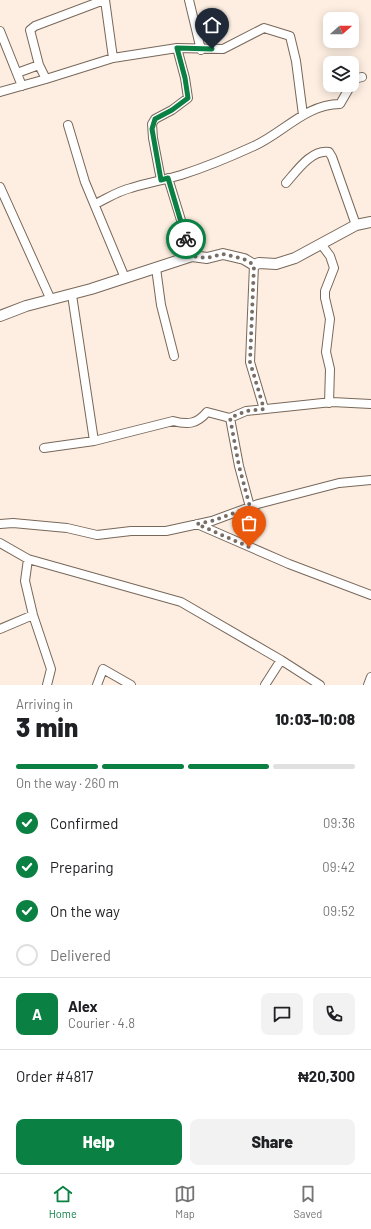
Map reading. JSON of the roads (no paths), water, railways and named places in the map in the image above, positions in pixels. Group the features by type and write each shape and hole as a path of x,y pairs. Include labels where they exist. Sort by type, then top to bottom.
{"street":[{"path":"46,80 39,65 30,30 35,26 104,0 113,58"},
{"path":"189,0 201,50"},
{"path":"0,92 46,80 113,58 177,48 201,50 223,49 264,28 290,36 296,61 303,115"},
{"path":"0,31 22,86"},
{"path":"177,48 185,78 188,98 172,110 155,119 152,124 153,138 165,179 192,256"},
{"path":"17,73 39,65"},
{"path":"95,204 129,188 165,179 228,158 235,153 254,146 271,137 303,115 323,106 340,104 347,92"},
{"path":"68,125 85,182 125,278"},
{"path":"286,183 309,158 324,151 329,152 356,225"},
{"path":"0,187 51,300"},
{"path":"254,265 259,263 276,264 295,258 356,225 371,222"},
{"path":"321,244 330,256 334,268 325,291 324,298 330,319 326,352 330,369 329,403"},
{"path":"0,316 26,306 72,295 192,256 207,258 223,254 244,259 254,265"},
{"path":"254,265 250,362 264,409"},
{"path":"156,268 161,305 174,356"},
{"path":"72,295 94,442"},
{"path":"44,448 94,442 173,421 185,424 200,420 207,412 230,418 246,411 264,409 329,403 371,404"},
{"path":"230,418 239,466 250,507"},
{"path":"0,524 13,523 67,528 97,535 131,531 166,531 212,521 250,507 339,483 371,480"},
{"path":"197,524 290,564 371,595"},
{"path":"0,543 28,559 181,602 281,660 320,685"},
{"path":"28,559 25,581 33,615 51,669 47,685"},
{"path":"0,629 33,615"},
{"path":"264,685 281,660"},
{"path":"97,685 103,669 130,685"},
{"path":"368,685 371,677"}]}
